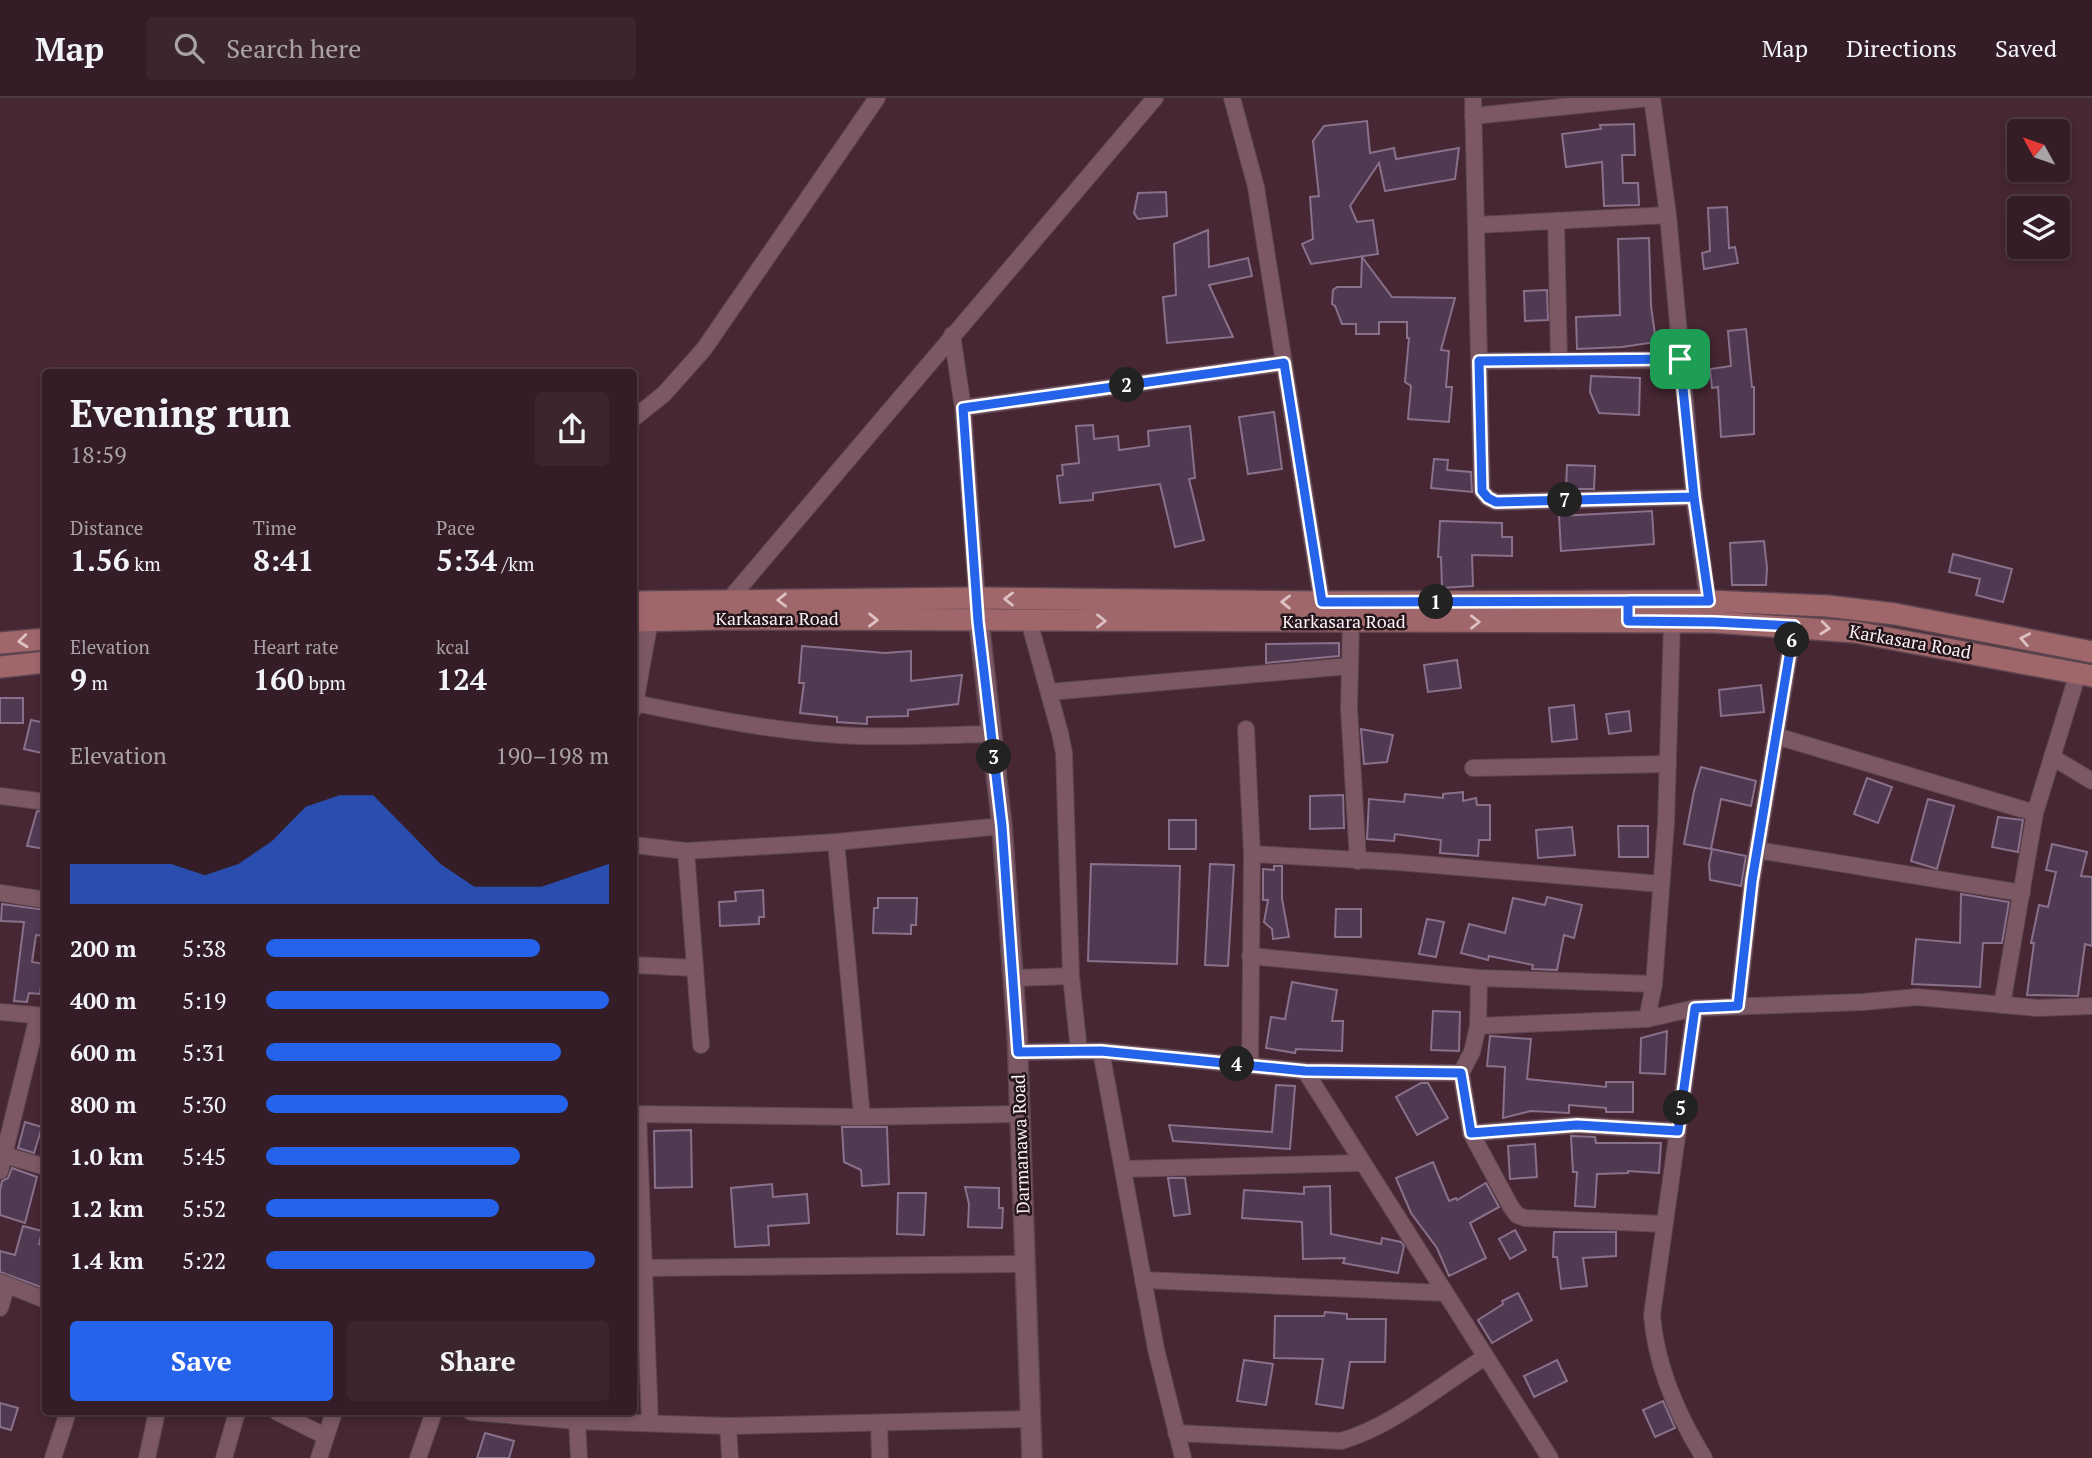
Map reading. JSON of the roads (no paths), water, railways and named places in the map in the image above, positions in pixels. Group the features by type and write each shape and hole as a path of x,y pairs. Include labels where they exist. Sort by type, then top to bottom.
{"main road":[{"name":"Karkasara Road","path":"637,602 976,598 1322,602 1628,611 1672,622 1794,626 1856,632 2085,674"},
{"name":"Karkasara Road","path":"642,620 1351,622 1628,611 1709,601 1826,606 1895,614 2092,652"},
{"path":"0,643 42,639"},
{"path":"0,667 42,662"}],"street":[{"path":"637,416 664,394 704,349 877,98"},
{"path":"728,601 1155,98"},
{"path":"1232,98 1256,187 1322,602"},
{"path":"1473,98 1482,491 1496,502 1694,497"},
{"path":"1473,116 1651,98 1668,215 1694,497 1709,601"},
{"path":"1476,225 1668,215"},
{"path":"1556,221 1559,360"},
{"path":"952,335 963,408 976,598"},
{"path":"1479,361 1680,359"},
{"path":"963,408 1284,363"},
{"name":"Darmanawa Road","path":"976,598 1002,826 1018,1052 1032,1458"},
{"path":"637,674 642,620"},
{"path":"1029,621 1064,753 1071,976 1079,1051"},
{"path":"1351,622 1349,708 1358,861"},
{"path":"1647,1019 1654,984 1661,884 1672,622"},
{"path":"1738,1006 1757,850 1794,626"},
{"path":"1049,692 1350,666"},
{"path":"2002,1005 2035,813 2052,757 2085,674"},
{"path":"637,707 734,724 821,734 991,734"},
{"path":"1246,729 1252,853 1250,1066"},
{"path":"1776,736 2035,813"},
{"path":"2052,757 2092,781"},
{"path":"1474,768 1668,764"},
{"path":"0,796 42,801"},
{"path":"637,845 686,851 836,842 1002,826"},
{"path":"836,842 862,1117"},
{"path":"1757,850 2022,893"},
{"path":"686,851 701,1045"},
{"path":"1252,853 1661,884"},
{"path":"0,893 42,899"},
{"path":"1251,956 1479,978 1654,984"},
{"path":"637,965 695,968"},
{"path":"1013,978 1071,976"},
{"path":"1479,978 1478,1026 1472,1052 1461,1073 1471,1133 1517,1215 1525,1218 1664,1224"},
{"path":"1478,1026 1647,1019 1695,1008 1863,1002 1917,997 2038,1008 2092,1006"},
{"path":"1695,1008 1652,1315 1655,1341 1672,1393 1704,1458"},
{"path":"0,1012 42,1016 2,1154 0,1171"},
{"path":"1101,1051 1156,1349 1183,1458"},
{"path":"1018,1052 1101,1051 1305,1071 1461,1073"},
{"path":"1305,1071 1550,1458"},
{"path":"637,1115 862,1117 1021,1114"},
{"path":"1471,1133 1577,1125 1678,1131"},
{"path":"637,1134 650,1423"},
{"path":"2,1154 42,1166"},
{"path":"1123,1169 1362,1163"},
{"path":"644,1268 1026,1264"},
{"path":"1143,1280 1445,1293"},
{"path":"0,1308 4,1284 42,1298"},
{"path":"1176,1433 1341,1441 1386,1421 1485,1357"},
{"path":"53,1458 67,1415"},
{"path":"147,1458 156,1415"},
{"path":"224,1458 236,1415"},
{"path":"283,1415 326,1436"},
{"path":"318,1458 333,1415"},
{"path":"418,1458 433,1415"},
{"path":"506,1415 577,1421 728,1426 1032,1419"},
{"path":"577,1421 579,1458"},
{"path":"879,1423 880,1458"},
{"path":"728,1426 730,1458"}]}
